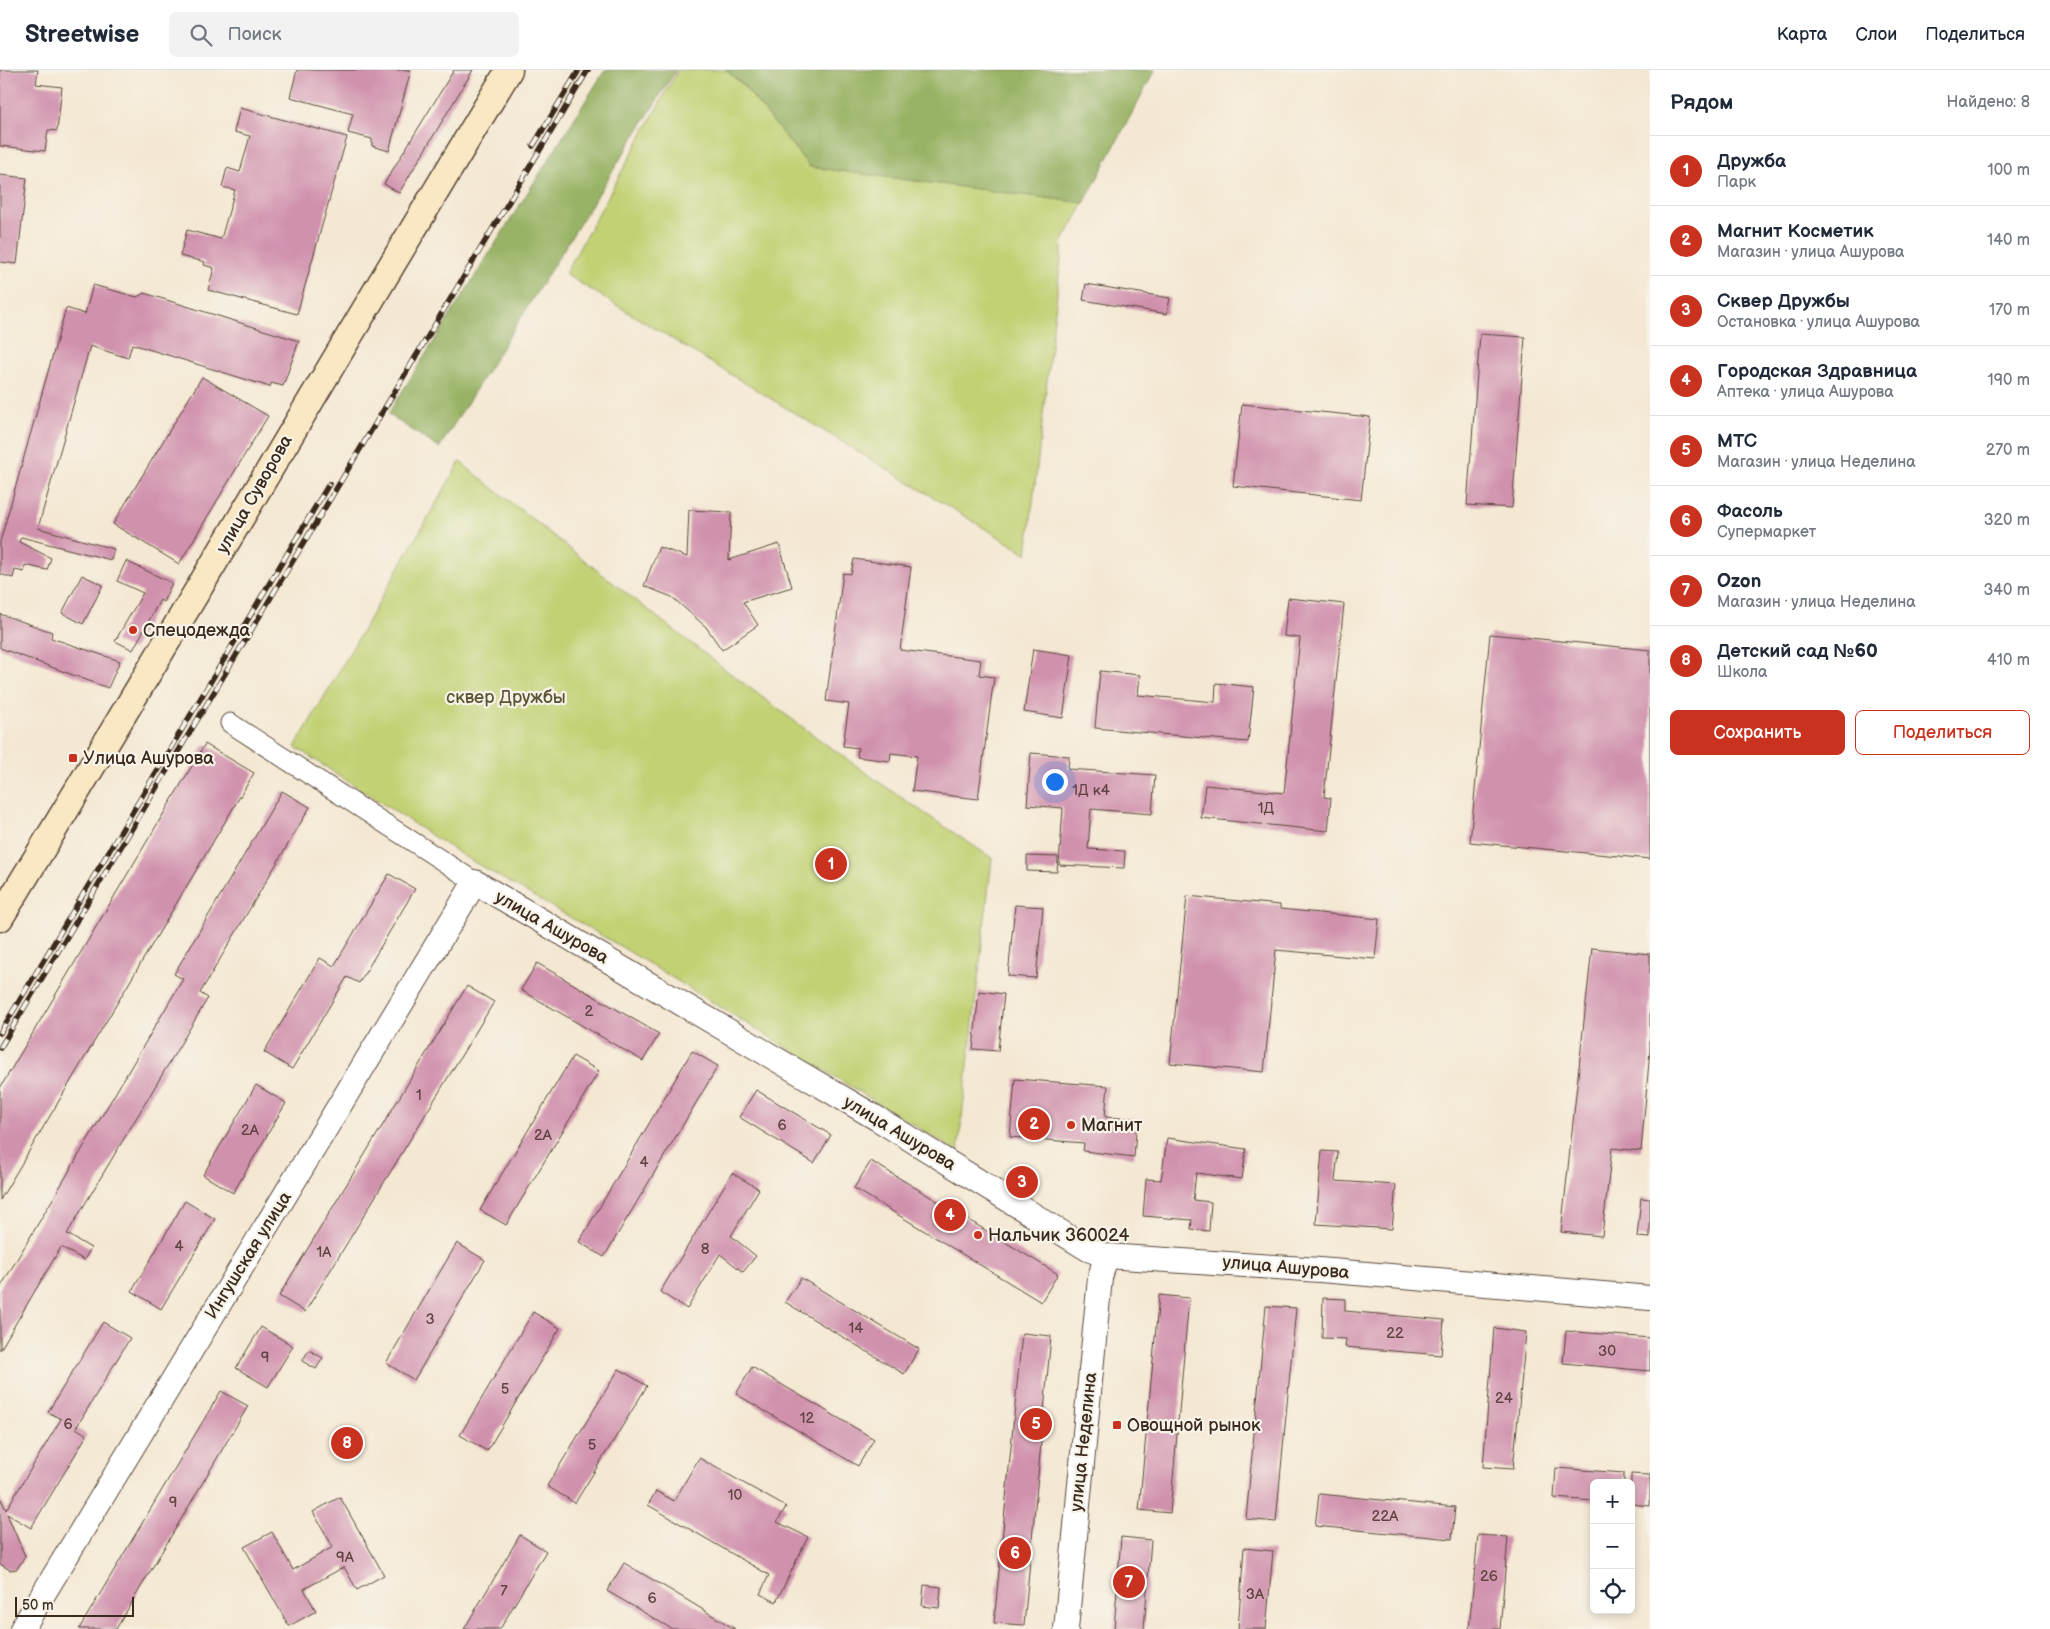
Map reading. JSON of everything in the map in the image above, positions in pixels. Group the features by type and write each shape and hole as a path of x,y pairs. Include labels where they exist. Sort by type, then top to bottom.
{"main road":[{"name":"улица Суворова","path":"0,918 120,722 508,70"}],"street":[{"name":"улица Ашурова","path":"230,723 475,882 878,1119 1088,1249 1106,1256 1280,1266 1650,1298"},
{"name":"Ингушская улица","path":"22,1629 475,882"},
{"name":"улица Неделина","path":"1066,1629 1100,1278 1106,1256"}],"green space":[{"path":"605,70 676,70 439,448 388,414"},
{"path":"678,70 726,70 744,86 810,167 1084,203 1063,241 1027,554 565,274"},
{"path":"726,70 1155,70 1084,203 810,167 744,86"},
{"name":"сквер Дружбы","path":"460,462 772,705 879,782 992,858 958,1152 620,946 465,857 295,747"}],"building":[{"path":"0,70 38,70 36,84 62,87 57,131 48,130 45,151 0,146"},
{"path":"297,70 411,70 389,151 372,146 372,139 348,133 353,114 290,97"},
{"path":"454,70 473,70 399,193 384,184"},
{"path":"240,108 347,137 297,314 208,290 214,268 204,265 205,262 180,256 187,230 221,239 235,190 222,187 227,168 240,172 250,136 234,132"},
{"path":"0,175 27,178 17,264 0,262"},
{"path":"1086,284 1170,298 1167,314 1083,300"},
{"path":"93,285 137,297 144,293 299,341 283,386 271,383 270,387 132,344 128,358 90,346 38,528 114,549 111,560 21,537 19,542 51,558 47,570 25,565 24,572 15,570 13,578 0,574 0,542 66,308 85,314"},
{"path":"1480,334 1525,337 1512,508 1467,505"},
{"path":"202,377 268,416 179,564 113,524"},
{"path":"1242,404 1370,417 1361,500 1233,486"},
{"path":"689,510 731,512 729,560 779,544 792,587 743,602 758,625 722,650 706,627 672,597 644,586 659,547 687,557"},
{"path":"854,559 911,567 900,650 981,660 979,675 994,677 978,799 912,791 917,756 891,753 890,761 857,757 858,748 843,746 849,704 826,701 843,573 851,574"},
{"path":"126,561 172,583 163,602 160,600 133,650 115,641 143,593 117,581"},
{"path":"82,575 103,585 83,624 62,613"},
{"path":"1288,598 1344,604 1324,797 1331,798 1328,831 1201,818 1205,785 1284,793 1300,638 1284,636"},
{"path":"0,614 52,632 51,638 120,661 108,688 0,648"},
{"path":"1490,634 1650,650 1650,859 1470,842"},
{"path":"1033,649 1072,655 1063,718 1024,712"},
{"path":"1100,671 1140,675 1138,695 1215,702 1216,683 1254,687 1248,742 1095,728"},
{"path":"205,744 254,773 0,1200 0,1088"},
{"path":"1031,753 1069,756 1068,769 1155,775 1152,814 1091,809 1088,849 1125,851 1124,868 1059,865 1063,808 1027,805"},
{"path":"282,791 310,807 200,993 208,998 67,1234 91,1248 84,1260 61,1247 0,1350 0,1288 183,979 174,974"},
{"path":"1027,856 1058,857 1057,872 1027,871"},
{"path":"389,874 415,889 359,983 347,977 292,1069 264,1052 320,958 334,966"},
{"path":"1187,896 1280,905 1280,909 1379,919 1375,959 1276,950 1264,1072 1170,1063"},
{"path":"1015,905 1043,907 1036,978 1008,976"},
{"path":"1592,948 1650,954 1650,1050 1641,1151 1612,1148 1602,1236 1561,1232"},
{"path":"537,963 659,1034 643,1061 521,990"},
{"path":"467,986 494,1002 305,1312 279,1296"},
{"path":"979,991 1004,994 998,1051 973,1049"},
{"path":"692,1051 718,1066 604,1257 579,1242"},
{"path":"573,1056 599,1071 506,1225 480,1210"},
{"path":"1015,1079 1108,1086 1105,1117 1137,1119 1134,1157 1083,1151 1084,1143 1010,1137"},
{"path":"256,1085 286,1103 233,1193 203,1175"},
{"path":"756,1090 831,1135 814,1163 739,1117"},
{"path":"1167,1138 1246,1149 1242,1179 1196,1173 1193,1200 1211,1202 1209,1231 1191,1229 1192,1220 1143,1216 1146,1179 1161,1180"},
{"path":"1322,1151 1338,1152 1335,1181 1396,1185 1392,1229 1316,1224"},
{"path":"871,1161 1058,1274 1041,1302 854,1188"},
{"path":"732,1173 759,1189 731,1236 756,1256 743,1272 720,1254 687,1309 660,1292"},
{"path":"1641,1198 1650,1199 1650,1238 1637,1237"},
{"path":"185,1201 215,1219 161,1309 132,1291"},
{"path":"457,1243 485,1260 414,1380 386,1363"},
{"path":"801,1278 919,1349 904,1374 785,1302"},
{"path":"1159,1295 1189,1298 1170,1513 1139,1510"},
{"path":"1323,1298 1345,1299 1345,1311 1444,1320 1441,1355 1345,1347 1346,1339 1322,1338"},
{"path":"1266,1306 1296,1308 1276,1522 1246,1519"},
{"path":"533,1312 560,1328 487,1451 460,1435"},
{"path":"103,1322 130,1338 76,1428 87,1435 31,1528 7,1514 25,1556 17,1569 10,1570 0,1564 0,1497 6,1510 61,1419 48,1412"},
{"path":"261,1327 293,1346 268,1387 236,1368"},
{"path":"1494,1328 1526,1332 1513,1469 1483,1467"},
{"path":"1566,1331 1650,1338 1650,1371 1563,1363"},
{"path":"1022,1333 1051,1336 1024,1625 994,1623"},
{"path":"309,1350 323,1358 316,1369 302,1361"},
{"path":"752,1367 874,1439 858,1466 736,1394"},
{"path":"619,1369 647,1386 575,1503 547,1486"},
{"path":"221,1391 248,1406 116,1629 79,1629"},
{"path":"699,1458 786,1507 777,1522 808,1537 776,1602 760,1594 769,1575 648,1505 656,1491 674,1501"},
{"path":"1556,1468 1624,1473 1624,1479 1590,1479 1590,1501 1554,1498"},
{"path":"1631,1474 1650,1475 1650,1506 1635,1504 1635,1479 1631,1479"},
{"path":"1319,1494 1455,1507 1452,1539 1315,1526"},
{"path":"340,1497 384,1575 357,1590 344,1567 304,1589 316,1611 289,1626 244,1547 272,1532 293,1570 333,1547 313,1512"},
{"path":"520,1535 546,1551 500,1629 464,1629"},
{"path":"1478,1535 1508,1537 1500,1629 1469,1629"},
{"path":"1121,1537 1151,1540 1144,1629 1114,1629"},
{"path":"1244,1548 1273,1551 1266,1629 1238,1629"},
{"path":"624,1563 735,1629 672,1629 607,1591"},
{"path":"924,1585 941,1587 939,1608 922,1606"}],"railway":[{"path":"533,146 579,70"},
{"path":"0,1048 588,70"},
{"path":"0,1033 329,484"}],"place":[{"name":"Спецодежда","path":"133,630"},
{"name":"Улица Ашурова","path":"73,758"},
{"name":"Дружба","path":"831,864"},
{"name":"Магнит Косметик","path":"1034,1124"},
{"name":"Магнит","path":"1071,1125"},
{"name":"Сквер Дружбы","path":"1022,1182"},
{"name":"Городская Здравница","path":"950,1215"},
{"name":"Нальчик 360024","path":"978,1235"},
{"name":"МТС","path":"1036,1424"},
{"name":"Овощной рынок","path":"1117,1425"},
{"name":"Детский сад №60","path":"347,1443"},
{"name":"Фасоль","path":"1015,1553"},
{"name":"Ozon","path":"1129,1582"}]}
